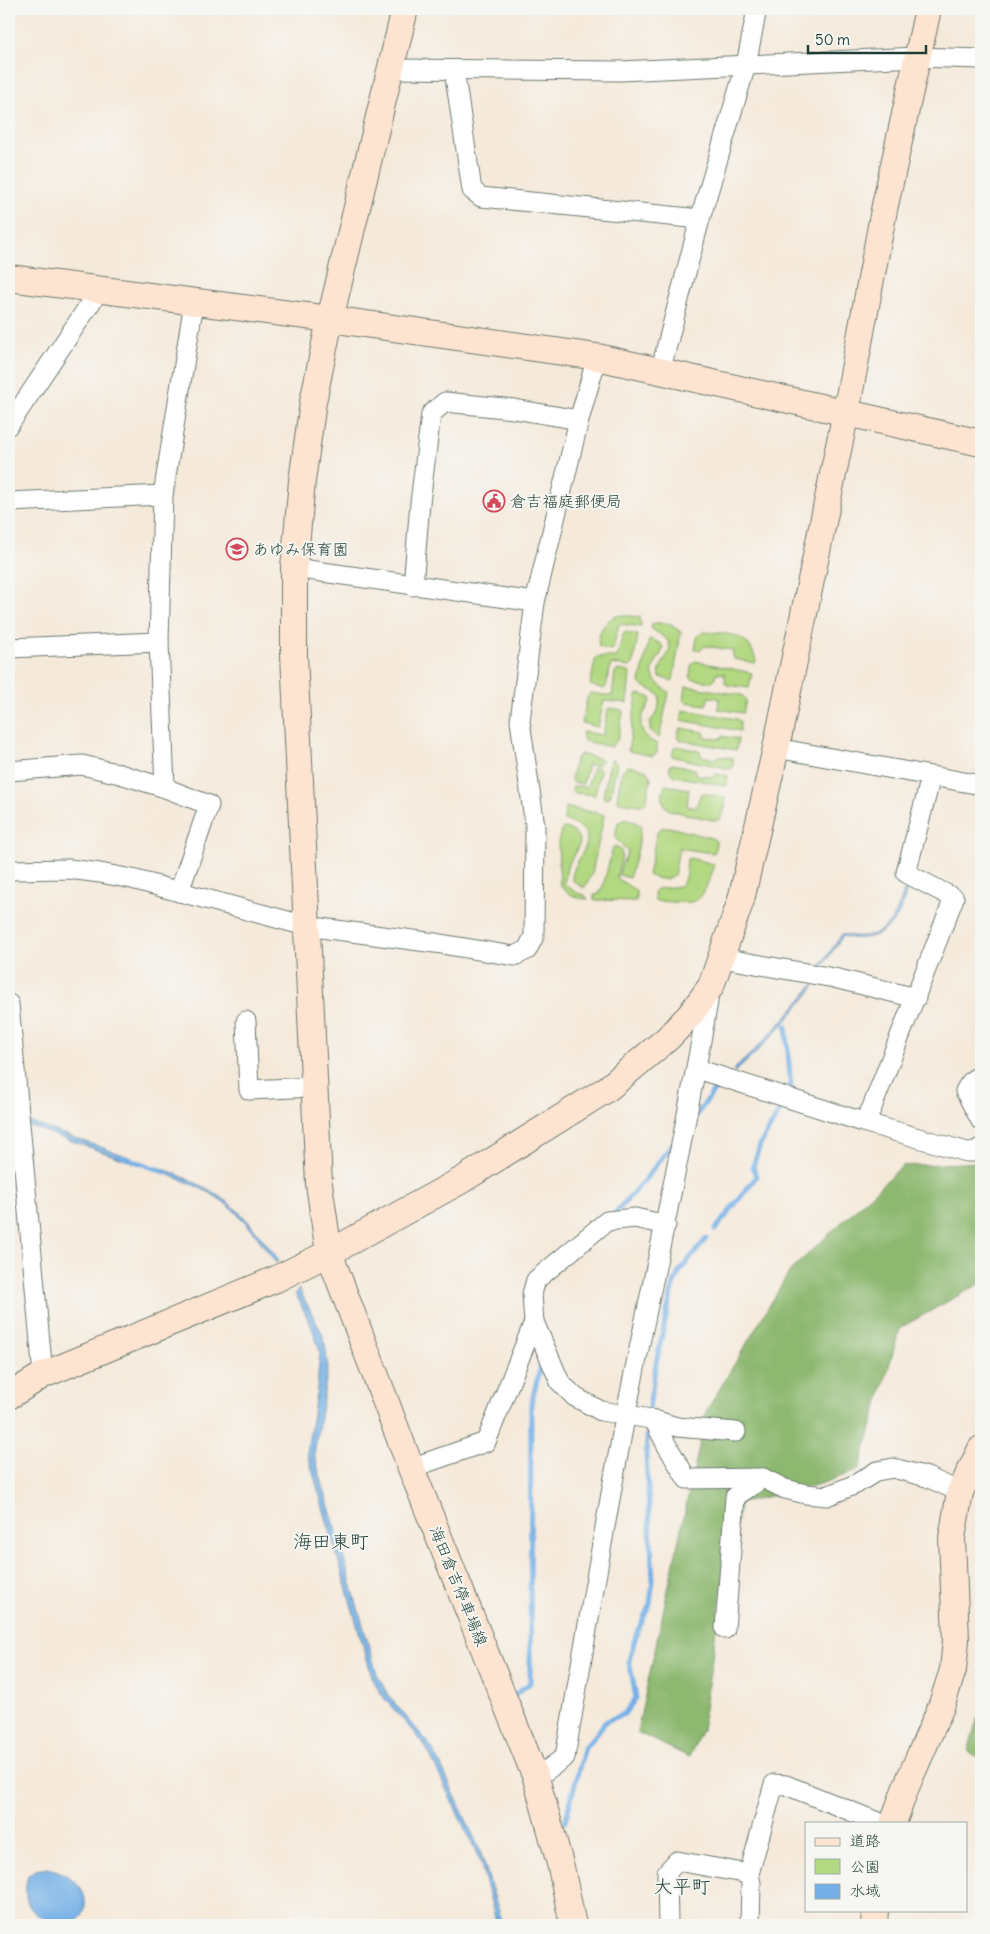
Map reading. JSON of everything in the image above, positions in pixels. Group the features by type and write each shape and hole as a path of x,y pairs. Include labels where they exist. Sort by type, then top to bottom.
{"street":[{"name":"海田倉吉停車場線","path":"406,9 330,319 314,402 302,480 294,568 294,655 319,1184 328,1252 411,1468 536,1778 561,1867 573,1925"},
{"path":"660,372 700,219 746,65 757,9"},
{"path":"536,1778 565,1757 626,1414 697,1069 711,986 741,900 776,748 846,412 884,210 928,9"},
{"path":"390,69 620,71 917,57 981,59"},
{"path":"454,70 472,190 481,197 700,219"},
{"path":"9,278 100,288 330,319 597,358 981,443"},
{"path":"9,425 100,288"},
{"path":"166,788 159,642 163,495 194,302"},
{"path":"9,870 69,869 100,873 132,879 306,926 435,943 514,956 527,950 534,936 535,826 520,722 536,602 579,420 597,358"},
{"path":"413,586 420,503 431,414 445,402 514,409 579,420"},
{"path":"9,502 163,495"},
{"path":"294,568 536,602"},
{"path":"9,648 159,642"},
{"path":"776,748 981,786"},
{"path":"9,771 82,765 166,788 209,805 179,892"},
{"path":"863,1122 870,1110 916,998 954,898 906,873 931,777"},
{"path":"722,958 834,978 916,998"},
{"path":"9,1396 43,1375 287,1274 462,1180 607,1089 668,1038 690,1016 711,986"},
{"path":"9,1004 43,1375"},
{"path":"246,1021 249,1090 314,1087"},
{"path":"697,1069 863,1122 967,1152 973,1152 981,1148"},
{"path":"981,1076 976,1077 970,1082 965,1092 981,1121"},
{"path":"666,1225 635,1218 607,1221 536,1280 532,1294 534,1322 560,1382 575,1397 601,1411 626,1414 677,1427 736,1432"},
{"path":"411,1468 486,1442 534,1322"},
{"path":"654,1420 687,1479 763,1478 785,1488 806,1494 827,1496 856,1484 877,1471 893,1468 927,1477 960,1492"},
{"path":"893,1822 941,1707 953,1670 956,1640 952,1538 960,1492 981,1448"},
{"path":"724,1629 735,1497 763,1478"},
{"path":"750,1925 751,1884 749,1874 774,1784 786,1785 878,1822"},
{"path":"668,1925 668,1872 678,1861 749,1874"},
{"path":"874,1925 875,1912"}],"green space":[{"path":"622,615 640,617 641,627 619,624 613,648 611,650 599,647 599,636 604,626 612,618"},
{"path":"668,623 681,632 673,680 671,681 660,677 661,667 670,649 667,640 651,628 652,624"},
{"path":"625,632 638,635 633,664 630,667 611,664 604,689 590,685 596,657 617,657"},
{"path":"703,632 737,636 753,652 755,663 734,659 732,650 705,646 700,651 695,649 697,637"},
{"path":"651,639 663,647 654,667 653,676 669,692 659,738 650,731 650,722 658,711 660,697 657,693 641,685 640,682 649,640"},
{"path":"695,661 752,673 749,688 727,685 725,683 725,674 716,673 712,682 692,679 690,677 691,666"},
{"path":"618,670 629,672 630,674 627,703 604,701 598,727 582,723 587,698 590,693 612,696 615,672"},
{"path":"686,686 742,695 746,700 743,713 718,709 719,698 709,697 706,705 686,702 684,700"},
{"path":"641,694 651,698 643,715 641,727 646,737 657,744 657,753 653,756 628,751 637,695"},
{"path":"608,709 622,710 623,712 618,739 611,747 584,741 582,733 584,732 603,735"},
{"path":"683,710 737,719 740,721 740,731 681,720"},
{"path":"680,728 704,732 705,737 720,739 722,736 738,739 736,750 679,740 677,738"},
{"path":"674,747 700,751 701,756 715,759 718,756 733,758 733,767 730,769 674,757 672,756"},
{"path":"580,754 602,759 599,765 588,765 583,784 572,782 571,779 575,760"},
{"path":"613,759 617,764 610,797 605,799 603,796 610,761"},
{"path":"670,765 695,769 697,775 713,777 716,774 728,776 727,786 674,776 670,768"},
{"path":"627,766 642,769 650,774 651,778 646,803 640,805 619,802 617,799 622,771"},
{"path":"593,767 599,768 600,771 595,795 574,793 572,791 573,786 587,787"},
{"path":"665,785 689,789 687,806 696,808 700,795 704,793 726,798 725,808 720,819 716,821 669,810 663,802"},
{"path":"565,807 603,814 604,816 592,873 585,887 572,880 573,871 587,839 585,832 578,826 564,820"},
{"path":"627,819 641,825 638,849 629,878 619,875 628,851 615,838 618,822"},
{"path":"669,827 712,838 716,841 715,852 679,848 674,875 668,879 658,879 648,875 657,832 661,828"},
{"path":"564,828 575,833 580,843 567,867 564,884 577,893 585,895 588,899 573,896 560,886 558,842"},
{"path":"615,846 622,853 617,878 636,891 636,901 594,900 594,895 599,894 603,886 613,847"},
{"path":"687,859 714,864 701,896 690,902 655,901 654,892 656,889 680,886 682,884 686,874"},
{"path":"981,1162 981,1283 900,1328 859,1470 820,1484 741,1503 722,1586 702,1730 689,1757 637,1732 707,1410 790,1271 902,1166"},
{"path":"981,1707 981,1759 968,1751"}],"water":[{"path":"906,883 908,883 902,906 891,924 885,930 869,937 852,938 843,936 820,970 819,968 842,934 869,935 879,932 887,926 898,908"},
{"path":"813,985 815,986 777,1031 735,1072 733,1070 775,1029"},
{"path":"9,1115 129,1157 128,1161 9,1119"},
{"path":"159,1167 199,1184 230,1204 253,1227 279,1260 276,1263 251,1229 230,1207 199,1187 158,1171"},
{"path":"299,1289 322,1333 328,1368 314,1454 377,1674 388,1695 430,1745 439,1761 480,1850 503,1925 497,1925 480,1861 430,1755 423,1743 384,1698 373,1680 307,1452 317,1387 320,1352 312,1327 295,1293"},
{"path":"48,1868 74,1880 82,1891 85,1898 85,1909 82,1916 76,1921 60,1923 48,1920 34,1912 30,1907 26,1893 28,1875 36,1870"}],"waterway":[{"path":"786,1026 791,1088"},
{"path":"693,1120 718,1085"},
{"path":"715,1230 756,1177 753,1166 760,1145 785,1102"},
{"path":"616,1212 647,1177 674,1142"},
{"path":"123,1157 165,1172"},
{"path":"649,1408 656,1363 673,1286 679,1272 706,1239"},
{"path":"514,1695 530,1683 531,1404 541,1365"},
{"path":"565,1822 585,1746 606,1721 624,1714 636,1698 629,1660 637,1632 650,1604 653,1580 646,1455 648,1425"}],"place":[{"name":"倉吉福庭郵便局","path":"494,501"},
{"name":"あゆみ保育園","path":"237,549"}],"district":[{"name":"海田東町","path":"331,1541"},
{"name":"大平町","path":"682,1886"}]}
